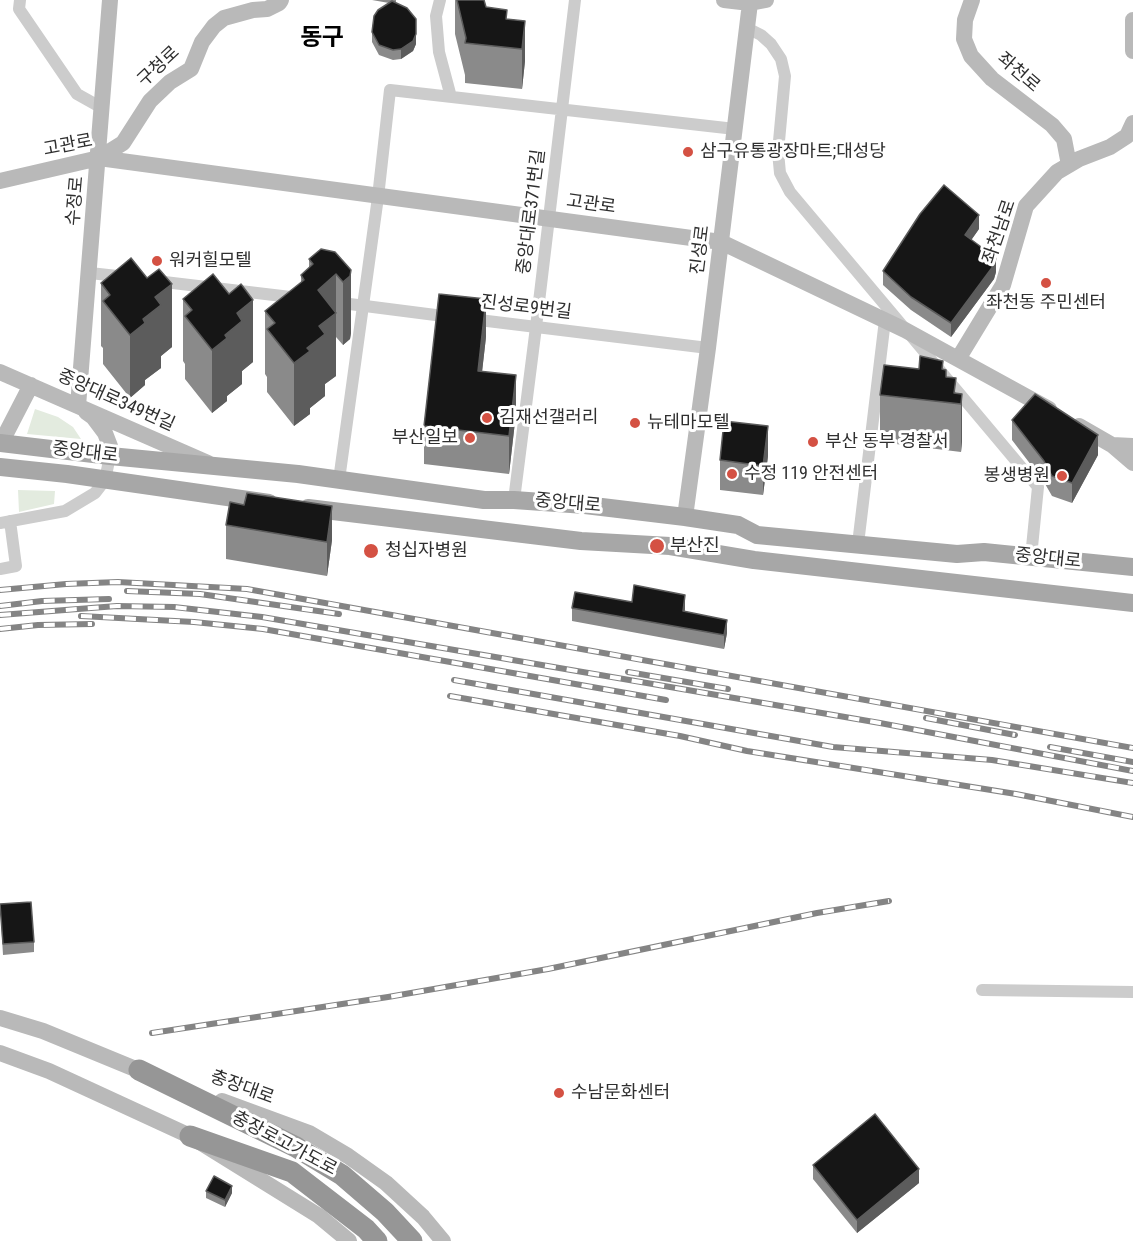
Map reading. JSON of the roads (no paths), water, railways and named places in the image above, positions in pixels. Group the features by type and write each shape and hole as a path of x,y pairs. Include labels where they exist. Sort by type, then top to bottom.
{"highway":[{"name":"충장로고가도로","path":"139,1070 296,1147 342,1175 370,1229 412,1241"},
{"name":"충장로고가도로","path":"190,1136 292,1172 370,1229 393,1241"}],"main road":[{"name":"수정로","path":"78,406 110,0"},
{"name":"구청로","path":"99,158 123,143 150,101 170,82 191,69 202,42 214,26 224,18 253,10 267,9 279,3 280,0"},
{"path":"724,0 758,2"},
{"name":"좌천로","path":"972,0 965,20 964,39 971,56 992,79 1052,125 1064,139 1069,165"},
{"name":"진성로","path":"685,517 747,28 758,2"},
{"path":"1133,20 1133,51"},
{"name":"좌천남로","path":"958,359 1003,285 1026,206 1056,172 1110,147 1127,136 1133,123"},
{"name":"고관로","path":"0,180 99,158 721,242 905,330 1112,445 1133,446"},
{"name":"중앙대로349번길","path":"0,372 217,467"},
{"path":"0,443 31,385"},
{"path":"78,406 93,417 105,433 110,456"},
{"name":"중앙대로","path":"0,443 339,480 484,500 585,505 685,517 738,525 757,535 957,554 984,552 1133,567"},
{"path":"1112,445 1133,463"},
{"name":"중앙대로","path":"0,467 354,515 581,541 670,546 754,560 1133,603"},
{"name":"충장대로","path":"0,1018 43,1031 309,1134 348,1156 386,1183 423,1217 443,1241"},
{"path":"0,1053 49,1071 190,1136 319,1216 370,1229"}],"street":[{"path":"20,0 19,9 77,94 102,108"},
{"path":"440,0 436,16 439,52 451,97"},
{"name":"중앙대로371번길","path":"513,500 575,0"},
{"path":"747,28 761,35 771,44 781,59 785,76 778,152 780,173 790,192 1038,487 1031,557"},
{"path":"339,480 378,197 390,90 735,129"},
{"name":"진성로9번길","path":"90,273 708,348"},
{"path":"858,544 885,320"},
{"path":"0,569 16,566 5,522 64,511 95,493 105,480 110,456"},
{"path":"982,990 1133,992"}],"railway":[{"path":"0,590 118,582 247,589 1133,748"},
{"path":"127,591 200,594 339,614"},
{"path":"0,606 42,601 109,599"},
{"path":"0,615 117,606 174,607 262,617 880,723 1133,771"},
{"path":"81,616 194,622 263,629 666,700"},
{"path":"0,629 38,625 92,624"},
{"path":"628,672 728,689"},
{"path":"454,680 833,747 992,760 1133,783"},
{"path":"450,696 680,736 747,751 1016,794 1133,817"},
{"path":"926,718 1015,735"},
{"path":"1050,747 1133,762"},
{"path":"152,1033 388,997 548,969 817,913 889,901"}],"place":[{"name":"삼구유통광장마트;대성당","path":"688,152"},
{"name":"워커힐모텔","path":"157,261"},
{"name":"좌천동 주민센터","path":"1046,283"},
{"name":"김재선갤러리","path":"487,418"},
{"name":"뉴테마모텔","path":"635,423"},
{"name":"부산일보","path":"470,438"},
{"name":"부산 동부 경찰서","path":"813,442"},
{"name":"수정 119 안전센터","path":"732,474"},
{"name":"봉생병원","path":"1062,476"},
{"name":"부산진","path":"657,546"},
{"name":"청십자병원","path":"371,551"},
{"name":"수남문화센터","path":"559,1093"}],"district":[{"name":"동구","path":"322,39"}]}
